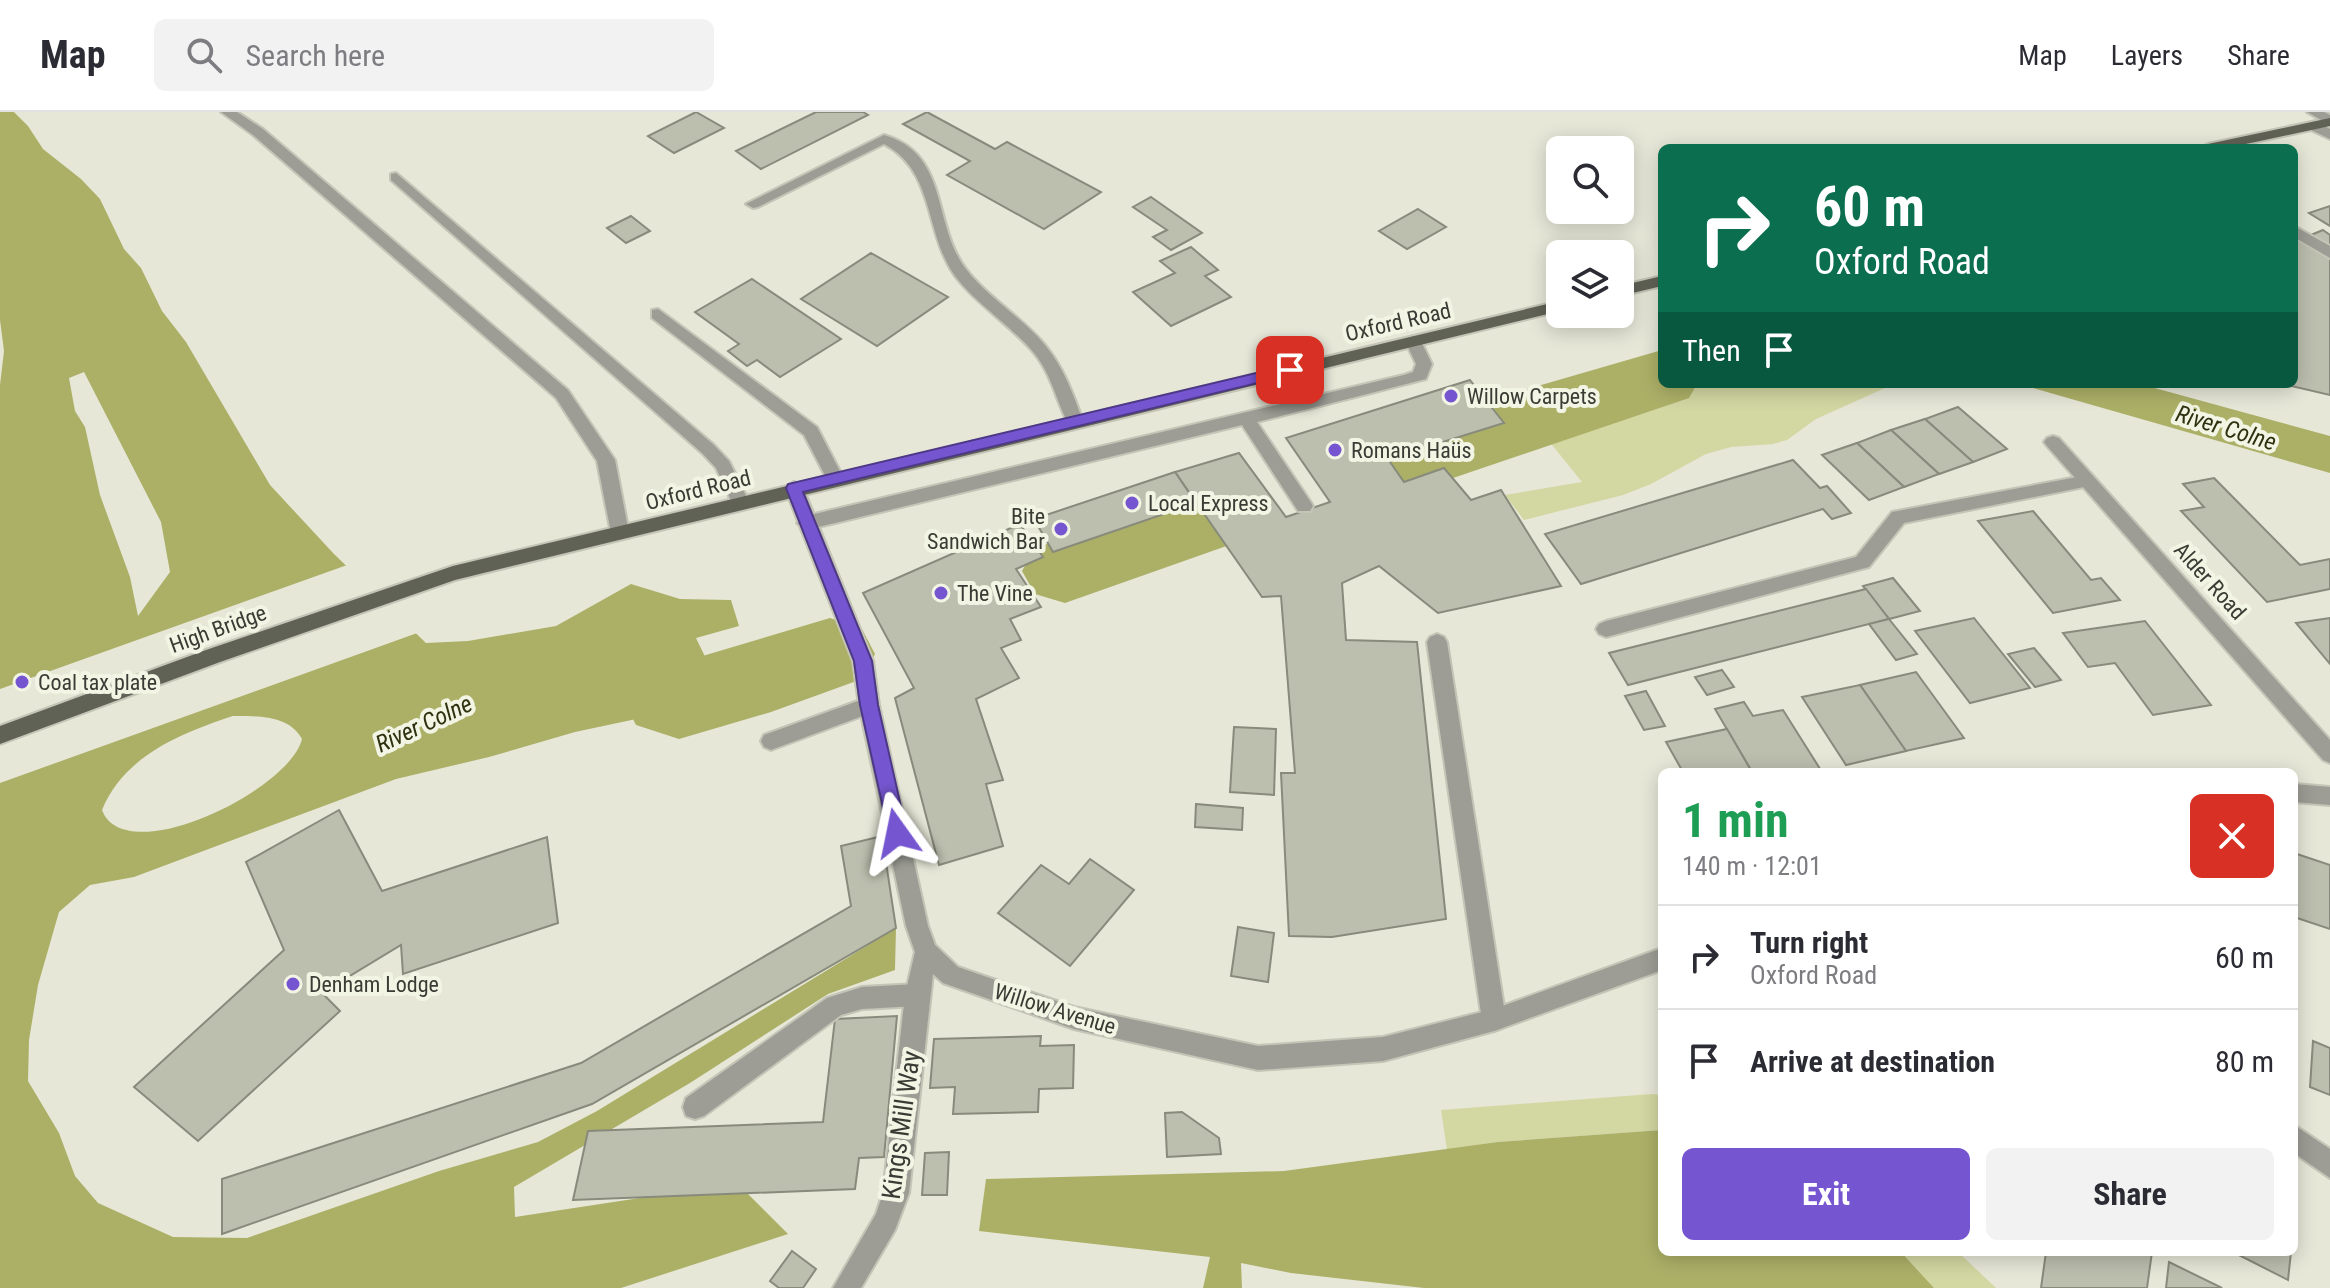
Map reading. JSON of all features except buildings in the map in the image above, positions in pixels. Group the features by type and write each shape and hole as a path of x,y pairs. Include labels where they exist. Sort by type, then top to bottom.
{"main road":[{"path":"2223,144 2314,119 2330,122"},
{"path":"1634,288 1658,282"},
{"name":"Oxford Road","path":"453,573 794,488 1546,309"},
{"name":"High Bridge","path":"0,735 213,656 453,573"}],"street":[{"path":"228,112 258,132 562,394 606,460 620,533"},
{"path":"2314,119 2330,135"},
{"path":"753,204 884,139 907,151 926,177 942,237 959,271 1039,348 1058,375 1075,421"},
{"path":"396,177 708,449 723,465 740,502"},
{"path":"2298,233 2330,253"},
{"path":"658,314 811,431 835,479"},
{"path":"806,523 1420,375 1424,364 1413,341"},
{"path":"1246,418 1304,506"},
{"name":"Alder Road","path":"2053,442 2330,754"},
{"path":"1606,629 1862,562 1898,517 2088,481"},
{"path":"794,488 863,661 869,705 917,926 926,952"},
{"path":"1437,642 1494,1020"},
{"path":"771,741 869,705"},
{"path":"2298,793 2330,796"},
{"name":"Willow Avenue","path":"926,952 951,975 1074,1018 1258,1058 1383,1049 1494,1020 1658,960"},
{"name":"Kings Mill Way","path":"846,1288 886,1221 896,1193 917,995 926,952"},
{"path":"695,1107 835,1006 862,998 917,995"},
{"path":"2298,1140 2330,1165"}],"shaded area":[{"path":"1689,388 1885,388 1816,419 1787,440 1731,447 1706,454 1651,484 1623,495 1524,520 1505,495 1582,482 1540,430"},
{"path":"1652,1094 1658,1095 1658,1130 1498,1142 1447,1150 1441,1110"},
{"path":"1905,1256 1962,1256 1996,1288 1934,1288"}],"water":[{"path":"0,112 14,112 43,149 81,179 100,199 124,249 141,268 162,311 186,342 270,485 334,554 426,643 468,641 556,626 631,584 680,599 731,600 739,626 696,638 710,667 782,650 797,687 685,730 641,718 396,779 134,877 90,885 59,912 38,985 29,1040 28,1081 59,1133 75,1176 98,1203 173,1237 247,1238 439,1171 538,1142 597,1111 896,928 895,970 828,994 690,1083 514,1187 515,1217 666,1194 747,1193 788,1234 621,1288 0,1288 0,385 4,351 0,320","holes":["84,372 161,522 170,572 138,616 130,577 100,495 85,427 75,411 69,378","233,716 272,718 289,725 302,739 291,759 269,780 240,800 172,828 141,832 117,827 102,810 124,775 139,761 174,739"]},
{"path":"1658,351 1658,388 1689,388 1540,430 1510,394"},
{"path":"2033,388 2155,388 2330,436 2330,473"},
{"path":"1658,1130 1658,1256 1905,1256 1934,1288 1424,1288 1291,1273 1241,1263 1242,1288 1203,1288 1210,1257 979,1231 986,1179 1284,1171 1498,1142"}],"pier":[{"path":"350,564 420,632 0,783 0,689"}],"waterway":[{"name":"River Colne","path":"1400,467 1658,381"},
{"name":"River Colne","path":"1065,571 1206,521"},
{"name":"River Colne","path":"668,698 679,701 771,675 830,654"}],"place":[{"name":"Willow Carpets","path":"1451,396"},
{"name":"Romans Haüs","path":"1335,450"},
{"name":"Local Express","path":"1132,503"},
{"name":"Bite Sandwich Bar","path":"1061,529"},
{"name":"The Vine","path":"941,593"},
{"name":"Coal tax plate","path":"22,682"},
{"name":"Denham Lodge","path":"293,984"}],"route":[{"path":"897,833 869,705 863,661 794,488 1290,370"}]}
